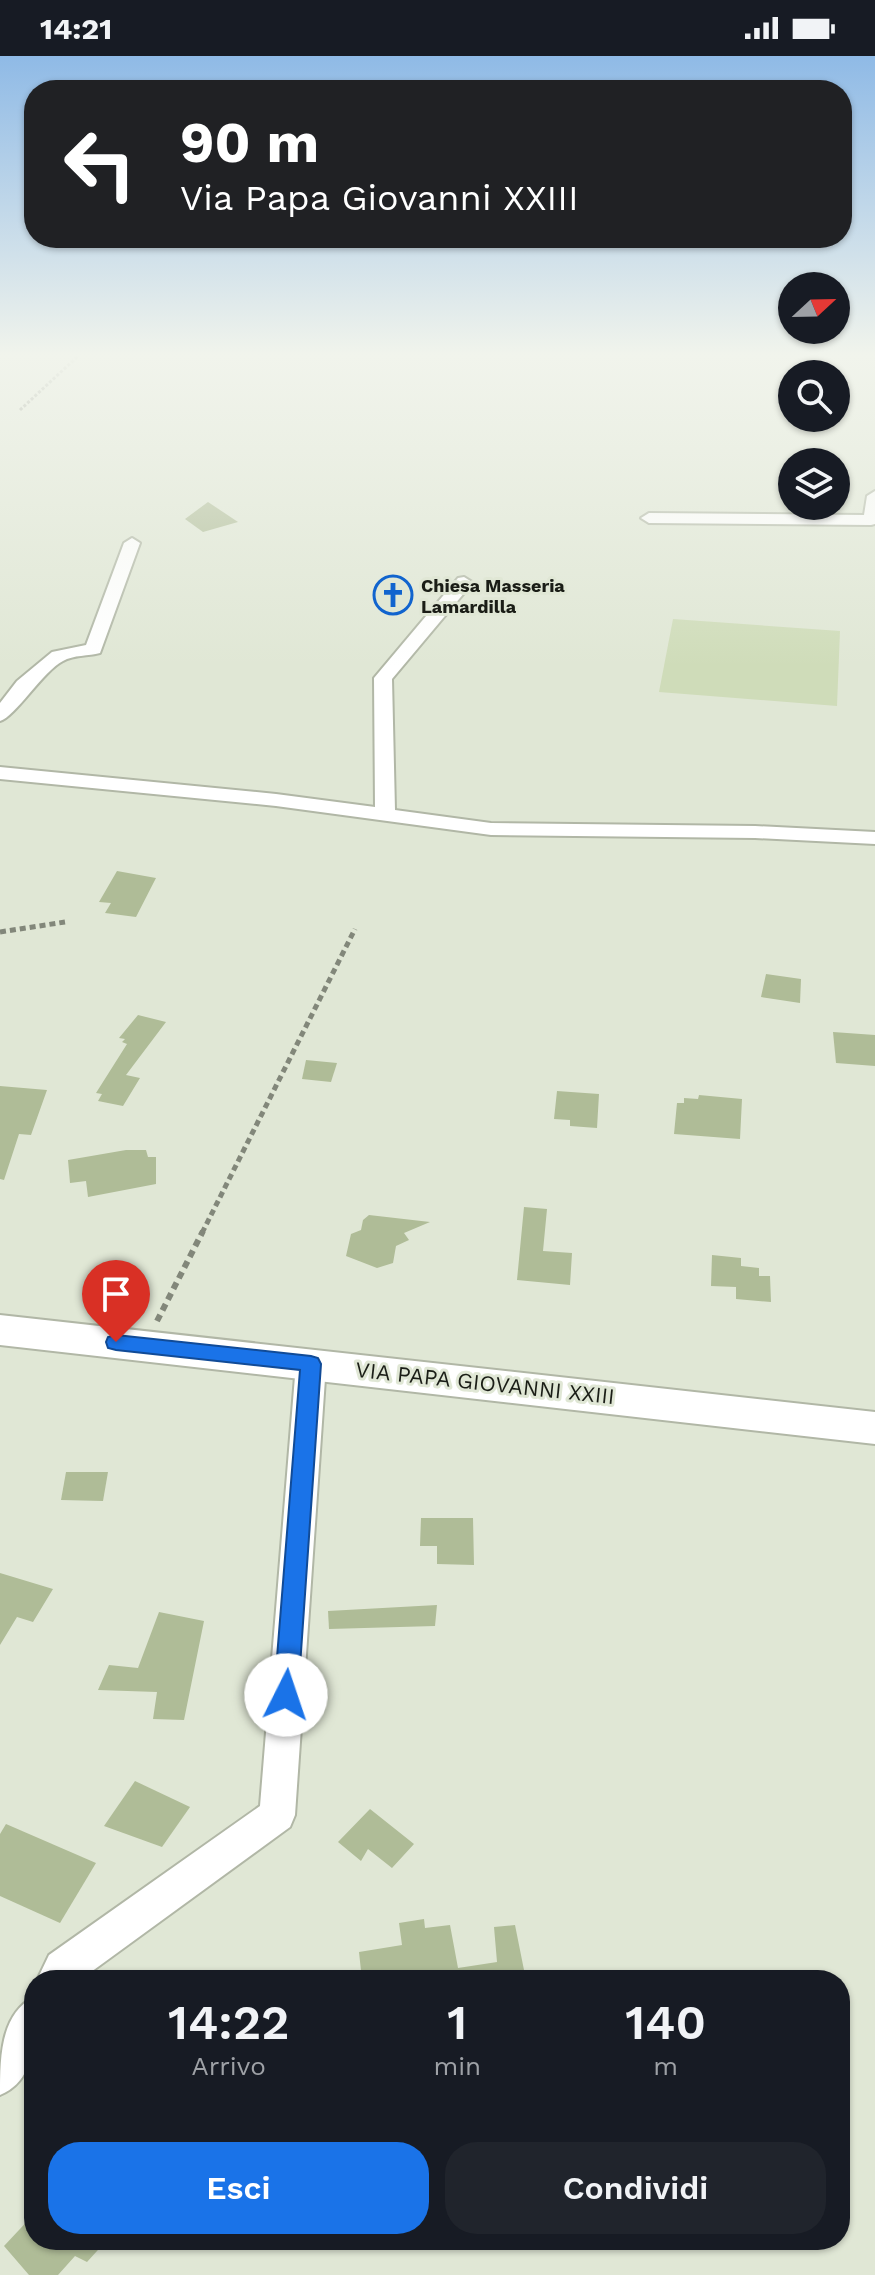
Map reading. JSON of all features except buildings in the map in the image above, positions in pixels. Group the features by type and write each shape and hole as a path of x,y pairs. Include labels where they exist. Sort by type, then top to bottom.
{"main road":[{"name":"VIA PAPA GIOVANNI XXIII","path":"0,1330 875,1428"}],"street":[{"path":"649,518 871,520 875,496"},
{"path":"0,715 24,685 58,656 94,649 132,543"},
{"path":"385,815 383,678 464,582"},
{"path":"0,773 276,800 491,829 755,832 875,838"},
{"path":"62,1970 277,1815 311,1364"},
{"path":"0,2075 24,2034"}],"path":[{"path":"0,932 65,922"},
{"path":"145,1346 355,929"}],"green space":[{"path":"673,619 840,631 837,706 659,692"}],"place":[{"name":"Chiesa Masseria Lamardilla","path":"393,595"}],"route":[{"path":"116,1342 311,1364 286,1695"}]}
